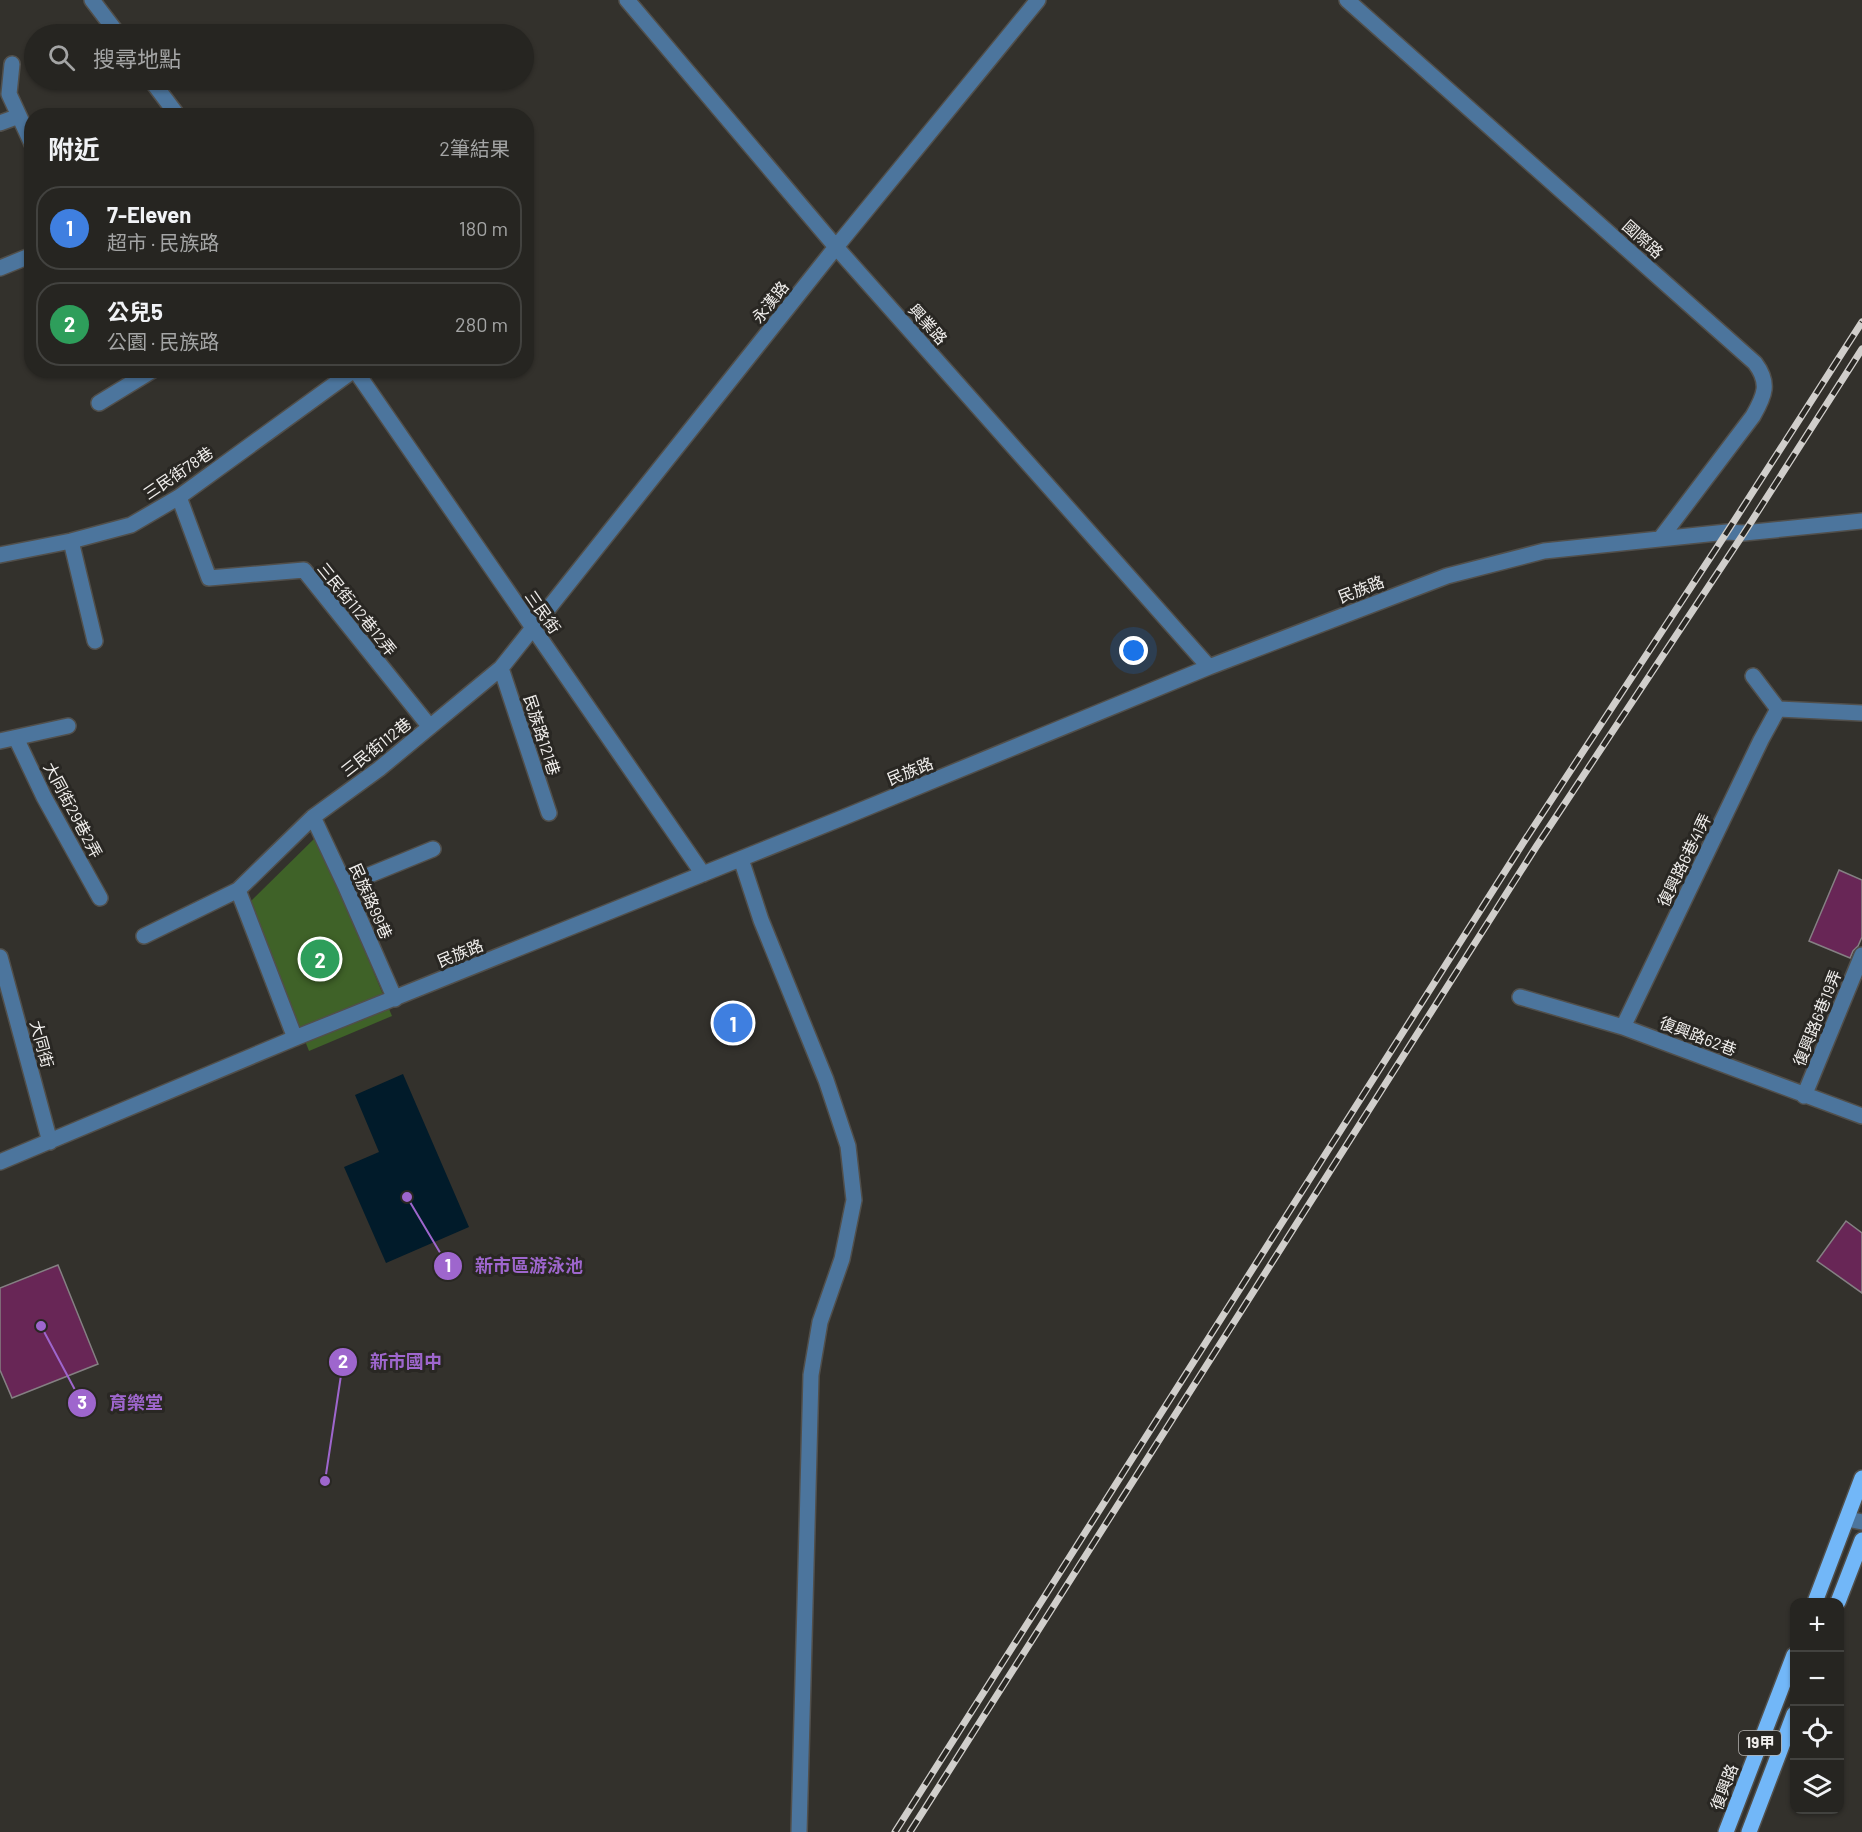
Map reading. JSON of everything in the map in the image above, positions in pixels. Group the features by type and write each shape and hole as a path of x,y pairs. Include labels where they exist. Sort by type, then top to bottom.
{"main road":[{"path":"1817,1598 1854,1521 1862,1479"},
{"path":"1840,1598 1862,1540"},
{"name":"復興路","path":"1726,1832 1790,1664"},
{"name":"19甲","path":"1749,1832 1790,1724"}],"street":[{"path":"92,0 110,24"},
{"name":"興業路","path":"627,0 836,247 1209,667"},
{"name":"永漢路","path":"533,629 836,247 1038,0"},
{"name":"國際路","path":"1347,0 1755,363 1762,372 1765,390 1753,416 1660,539"},
{"path":"12,64 9,94 24,127"},
{"path":"158,90 172,108"},
{"path":"0,123 19,116"},
{"path":"0,268 24,258"},
{"path":"99,403 140,378"},
{"name":"三民街78巷","path":"0,555 71,541 131,525 179,497 343,378"},
{"name":"三民街","path":"360,378 704,874"},
{"name":"三民街112巷12弄","path":"179,497 209,578 304,570 430,727"},
{"name":"民族路","path":"0,1162 295,1038 741,859 1209,667 1448,576 1544,551 1727,532 1744,534 1862,520"},
{"path":"71,541 95,641"},
{"name":"三民街112巷","path":"144,936 238,890 313,817 380,769 501,668 533,629"},
{"name":"民族路121巷","path":"501,668 549,813"},
{"path":"1753,676 1778,709 1862,712"},
{"name":"復興路6巷41弄","path":"1623,1027 1778,709"},
{"path":"0,741 68,726"},
{"name":"大同街29巷2弄","path":"16,738 44,797 100,898"},
{"name":"民族路99巷","path":"313,817 394,999"},
{"path":"345,885 433,849"},
{"path":"741,859 761,920 826,1080 848,1146 854,1200 842,1260 820,1322 811,1376 799,1832"},
{"path":"238,890 295,1038"},
{"name":"復興路6巷19弄","path":"1804,1096 1862,955"},
{"name":"大同街","path":"0,957 50,1142"},
{"name":"復興路62巷","path":"1520,997 1623,1027 1862,1116"}],"green space":[{"path":"317,836 392,1016 309,1051 250,902"}],"water":[{"path":"403,1074 469,1227 386,1263 344,1167 379,1152 355,1095"}],"building":[{"path":"1839,870 1862,880 1862,937 1850,958 1809,941"},
{"path":"1846,1221 1862,1233 1862,1293 1817,1261"},
{"path":"58,1265 98,1364 12,1398 0,1370 0,1288"}],"railway":[{"path":"895,1832 1525,840 1862,322"},
{"path":"910,1832 1536,847 1744,533 1862,349"}],"place":[{"name":"公兒5","path":"320,959"},
{"name":"7-Eleven","path":"733,1023"},
{"name":"新市區游泳池","path":"407,1197"},
{"name":"育樂堂","path":"41,1326"},
{"name":"新市國中","path":"325,1481"}]}
